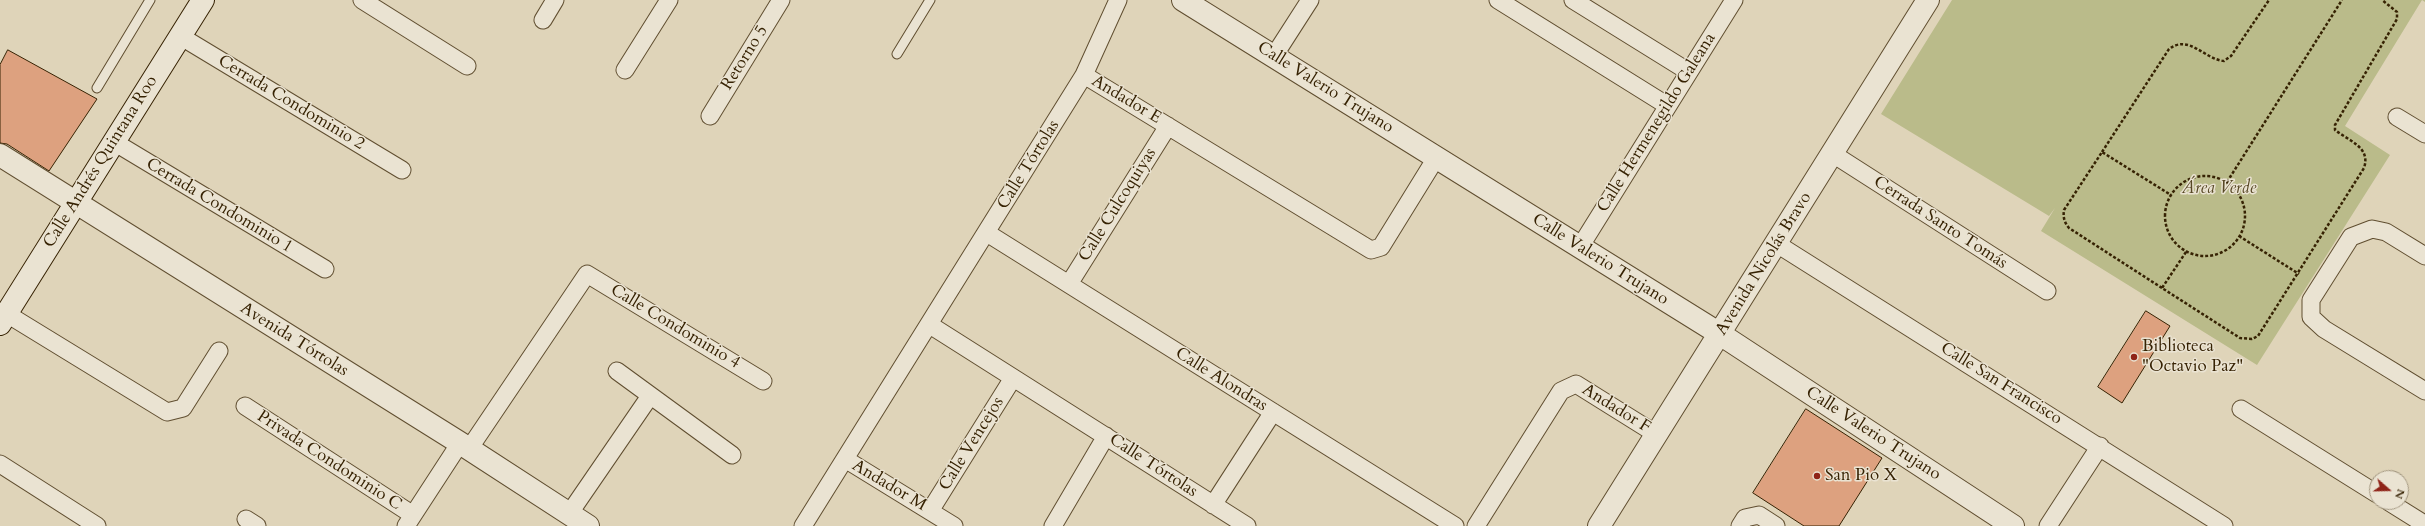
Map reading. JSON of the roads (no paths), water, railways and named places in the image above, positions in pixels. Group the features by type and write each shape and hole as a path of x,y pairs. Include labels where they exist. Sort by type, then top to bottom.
{"street":[{"name":"Calle Andrés Quintana Roo","path":"3,319 203,0"},
{"path":"362,0 467,66"},
{"path":"543,20 555,0"},
{"path":"625,70 669,0"},
{"name":"Retorno 5","path":"710,116 781,0"},
{"name":"Calle Tórtolas","path":"803,526 930,325 1084,75 1118,0"},
{"name":"Calle Valerio Trujano","path":"1183,0 1720,334 2013,526"},
{"path":"1274,56 1310,0"},
{"path":"1498,0 1668,106"},
{"path":"1573,0 1689,72"},
{"name":"Calle Hermenegildo Galeana","path":"1580,247 1734,0"},
{"name":"Avenida Nicolás Bravo","path":"1599,526 1777,244 1928,0"},
{"name":"Cerrada Condominio 2","path":"180,36 402,170"},
{"name":"Andador E","path":"1084,75 1371,250 1381,247 1436,158"},
{"path":"2397,117 2425,134"},
{"name":"Calle Culcoquiyas","path":"1069,284 1168,126"},
{"name":"Cerrada Condominio 1","path":"114,142 325,269"},
{"name":"Cerrada Santo Tomás","path":"1833,154 2047,291"},
{"name":"Avenida Tórtolas","path":"0,155 465,446 588,526"},
{"path":"2425,256 2386,232 2372,229 2351,237 2311,300 2311,317 2324,329 2425,391"},
{"name":"Calle Alondras","path":"987,233 1455,526"},
{"name":"Calle San Francisco","path":"1777,244 2100,446 2224,526"},
{"name":"Calle Condominio 4","path":"465,446 587,274 763,381"},
{"path":"3,319 167,412 183,408 219,351"},
{"name":"Calle Tórtolas","path":"930,325 1213,505"},
{"path":"617,371 732,454"},
{"name":"Calle Vencejos","path":"930,511 1013,378"},
{"name":"Andador F","path":"1476,526 1561,391 1576,384 1656,434"},
{"path":"569,514 650,396"},
{"name":"Privada Condominio C","path":"245,406 410,521"},
{"path":"2241,409 2369,489"},
{"path":"1247,526 1213,505 1273,412"},
{"path":"1053,526 1106,436"},
{"path":"410,521 465,446"},
{"path":"2048,526 2100,446"},
{"name":"Andador M","path":"844,459 954,526"},
{"path":"0,464 97,526"},
{"path":"2403,510 2422,521"},
{"path":"1740,526 1745,518 1759,515 1776,526"}],"lane":[{"path":"97,88 150,0"},
{"path":"897,54 930,0"}],"place":[{"name":"Biblioteca \"Octavio Paz\"","path":"2134,357"},
{"name":"San Pio X","path":"1817,476"}],"park label":[{"name":"Área Verde","path":"2219,189"}]}
